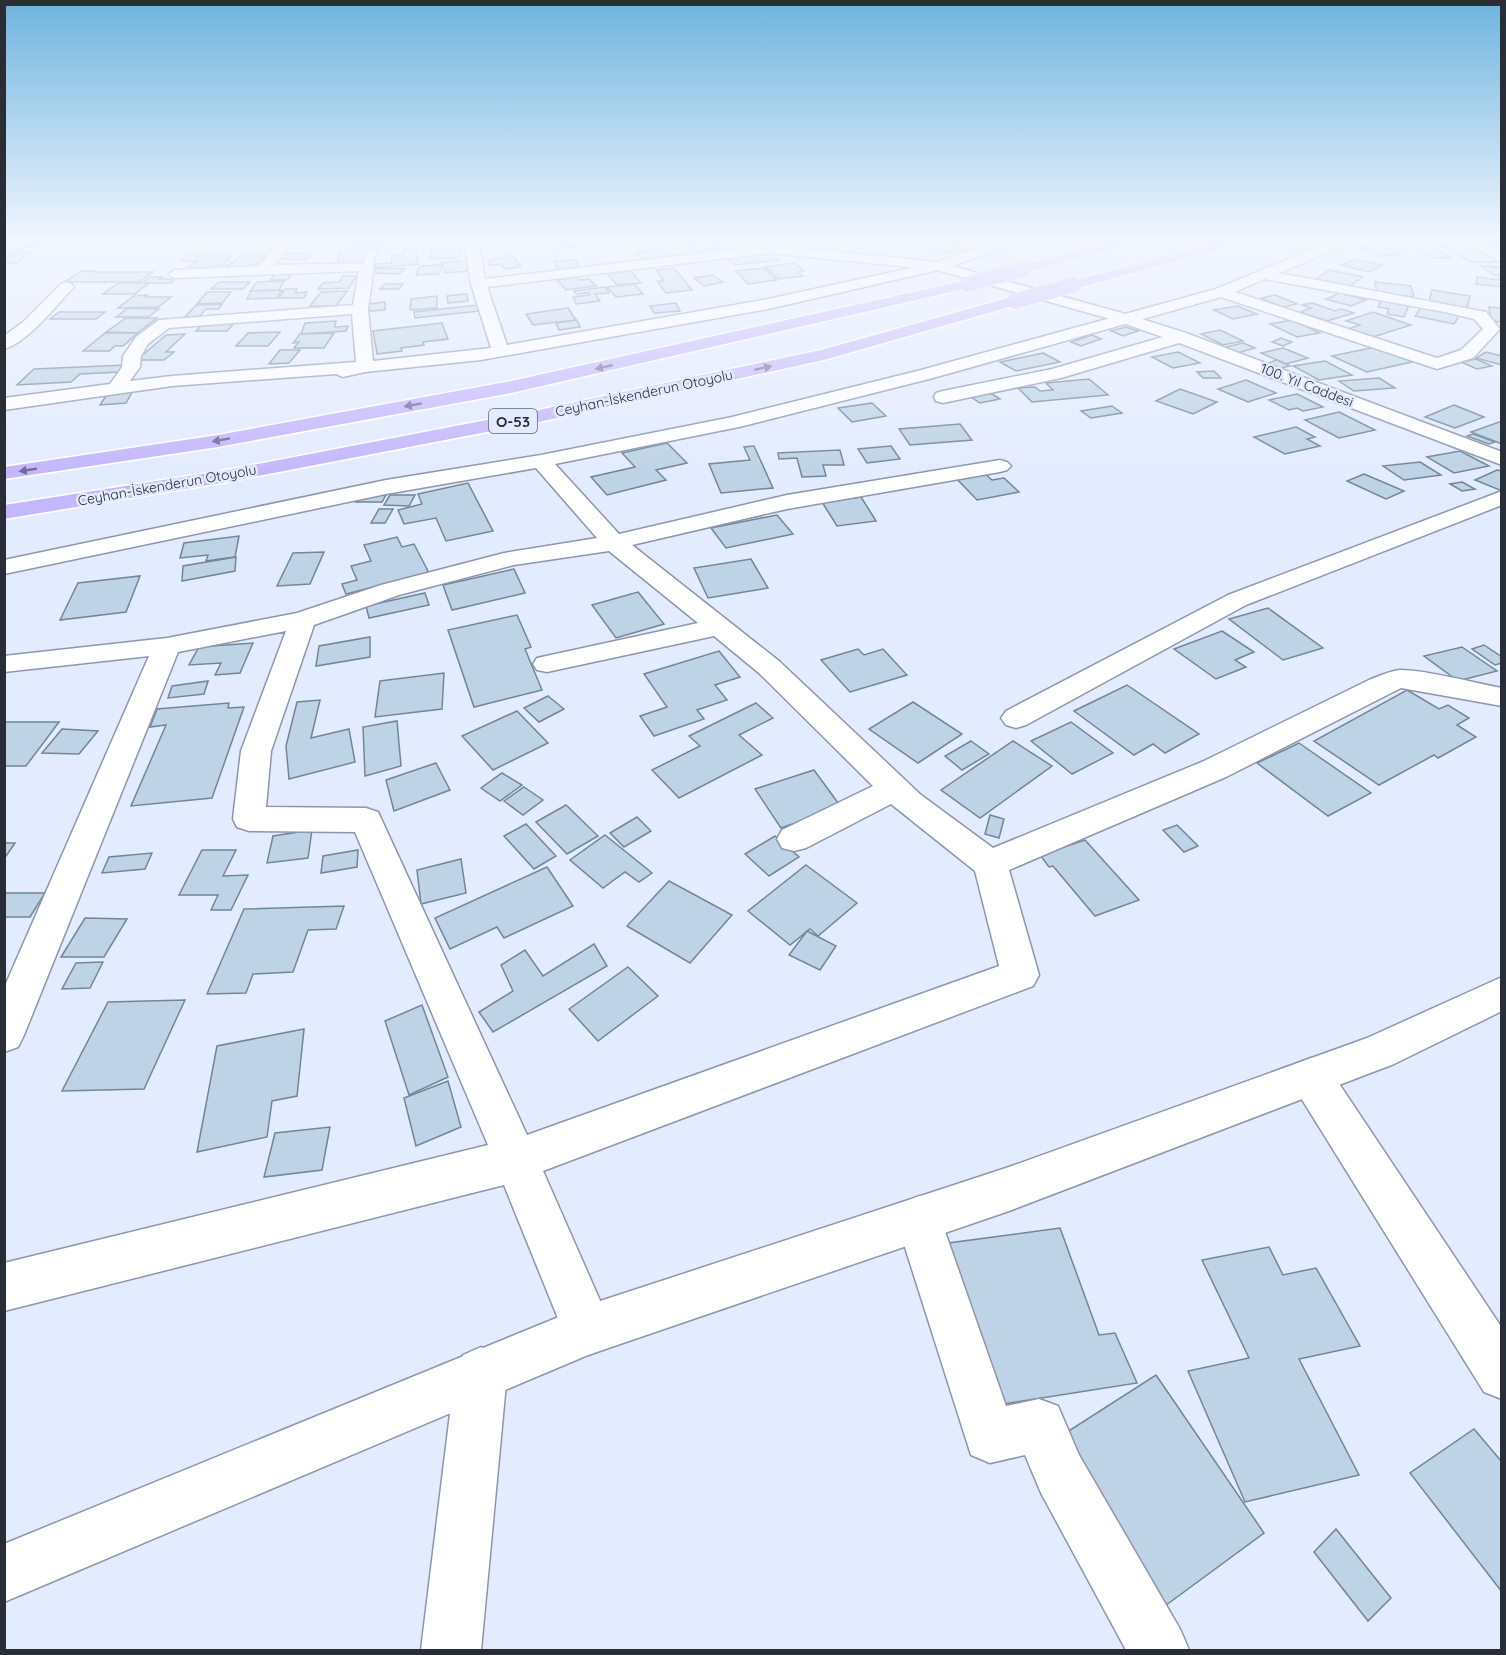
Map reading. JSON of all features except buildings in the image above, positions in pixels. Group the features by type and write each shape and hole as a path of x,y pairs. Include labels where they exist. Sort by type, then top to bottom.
{"highway":[{"name":"O-53","path":"4,473 218,441 511,387 821,317"},
{"name":"Ceyhan-İskenderun Otoyolu","path":"4,512 221,477 534,417 824,355 958,317"},
{"path":"4,522 228,482 534,417"}],"street":[{"path":"4,344 36,317"},
{"path":"117,387 131,367 132,356 142,341 165,322 236,317"},
{"path":"361,317 365,367"},
{"path":"489,317 500,350"},
{"path":"4,404 172,381 365,367 481,355 691,317"},
{"path":"1297,317 1437,364 1467,354 1492,329 1482,317"},
{"path":"4,567 386,487 541,461 732,423 927,374 1123,318"},
{"name":"100. Yıl Caddesi","path":"1123,318 1180,337 1502,459"},
{"path":"943,397 1055,374 1180,337"},
{"path":"220,396 316,379 365,367"},
{"path":"732,423 748,442"},
{"path":"4,1287 516,1160 1020,975 990,864 910,803 769,667 614,543 541,461"},
{"path":"4,664 167,646 303,620 390,590 513,558 614,543 686,524 787,502 1000,466"},
{"path":"1016,718 1237,600 1502,497"},
{"path":"303,620 256,751 249,819 366,820 516,1160 588,1330"},
{"path":"547,664 718,627"},
{"path":"4,1035 167,646"},
{"path":"990,864 1215,769 1379,686 1399,679 1502,697"},
{"path":"794,839 895,788"},
{"path":"4,1573 588,1330 1009,1189 1380,1051 1502,993"},
{"path":"1311,1077 1502,1374"},
{"path":"919,1219 990,1436 1040,1425 1060,1474 1159,1650"},
{"path":"451,1650 481,1373"}]}
